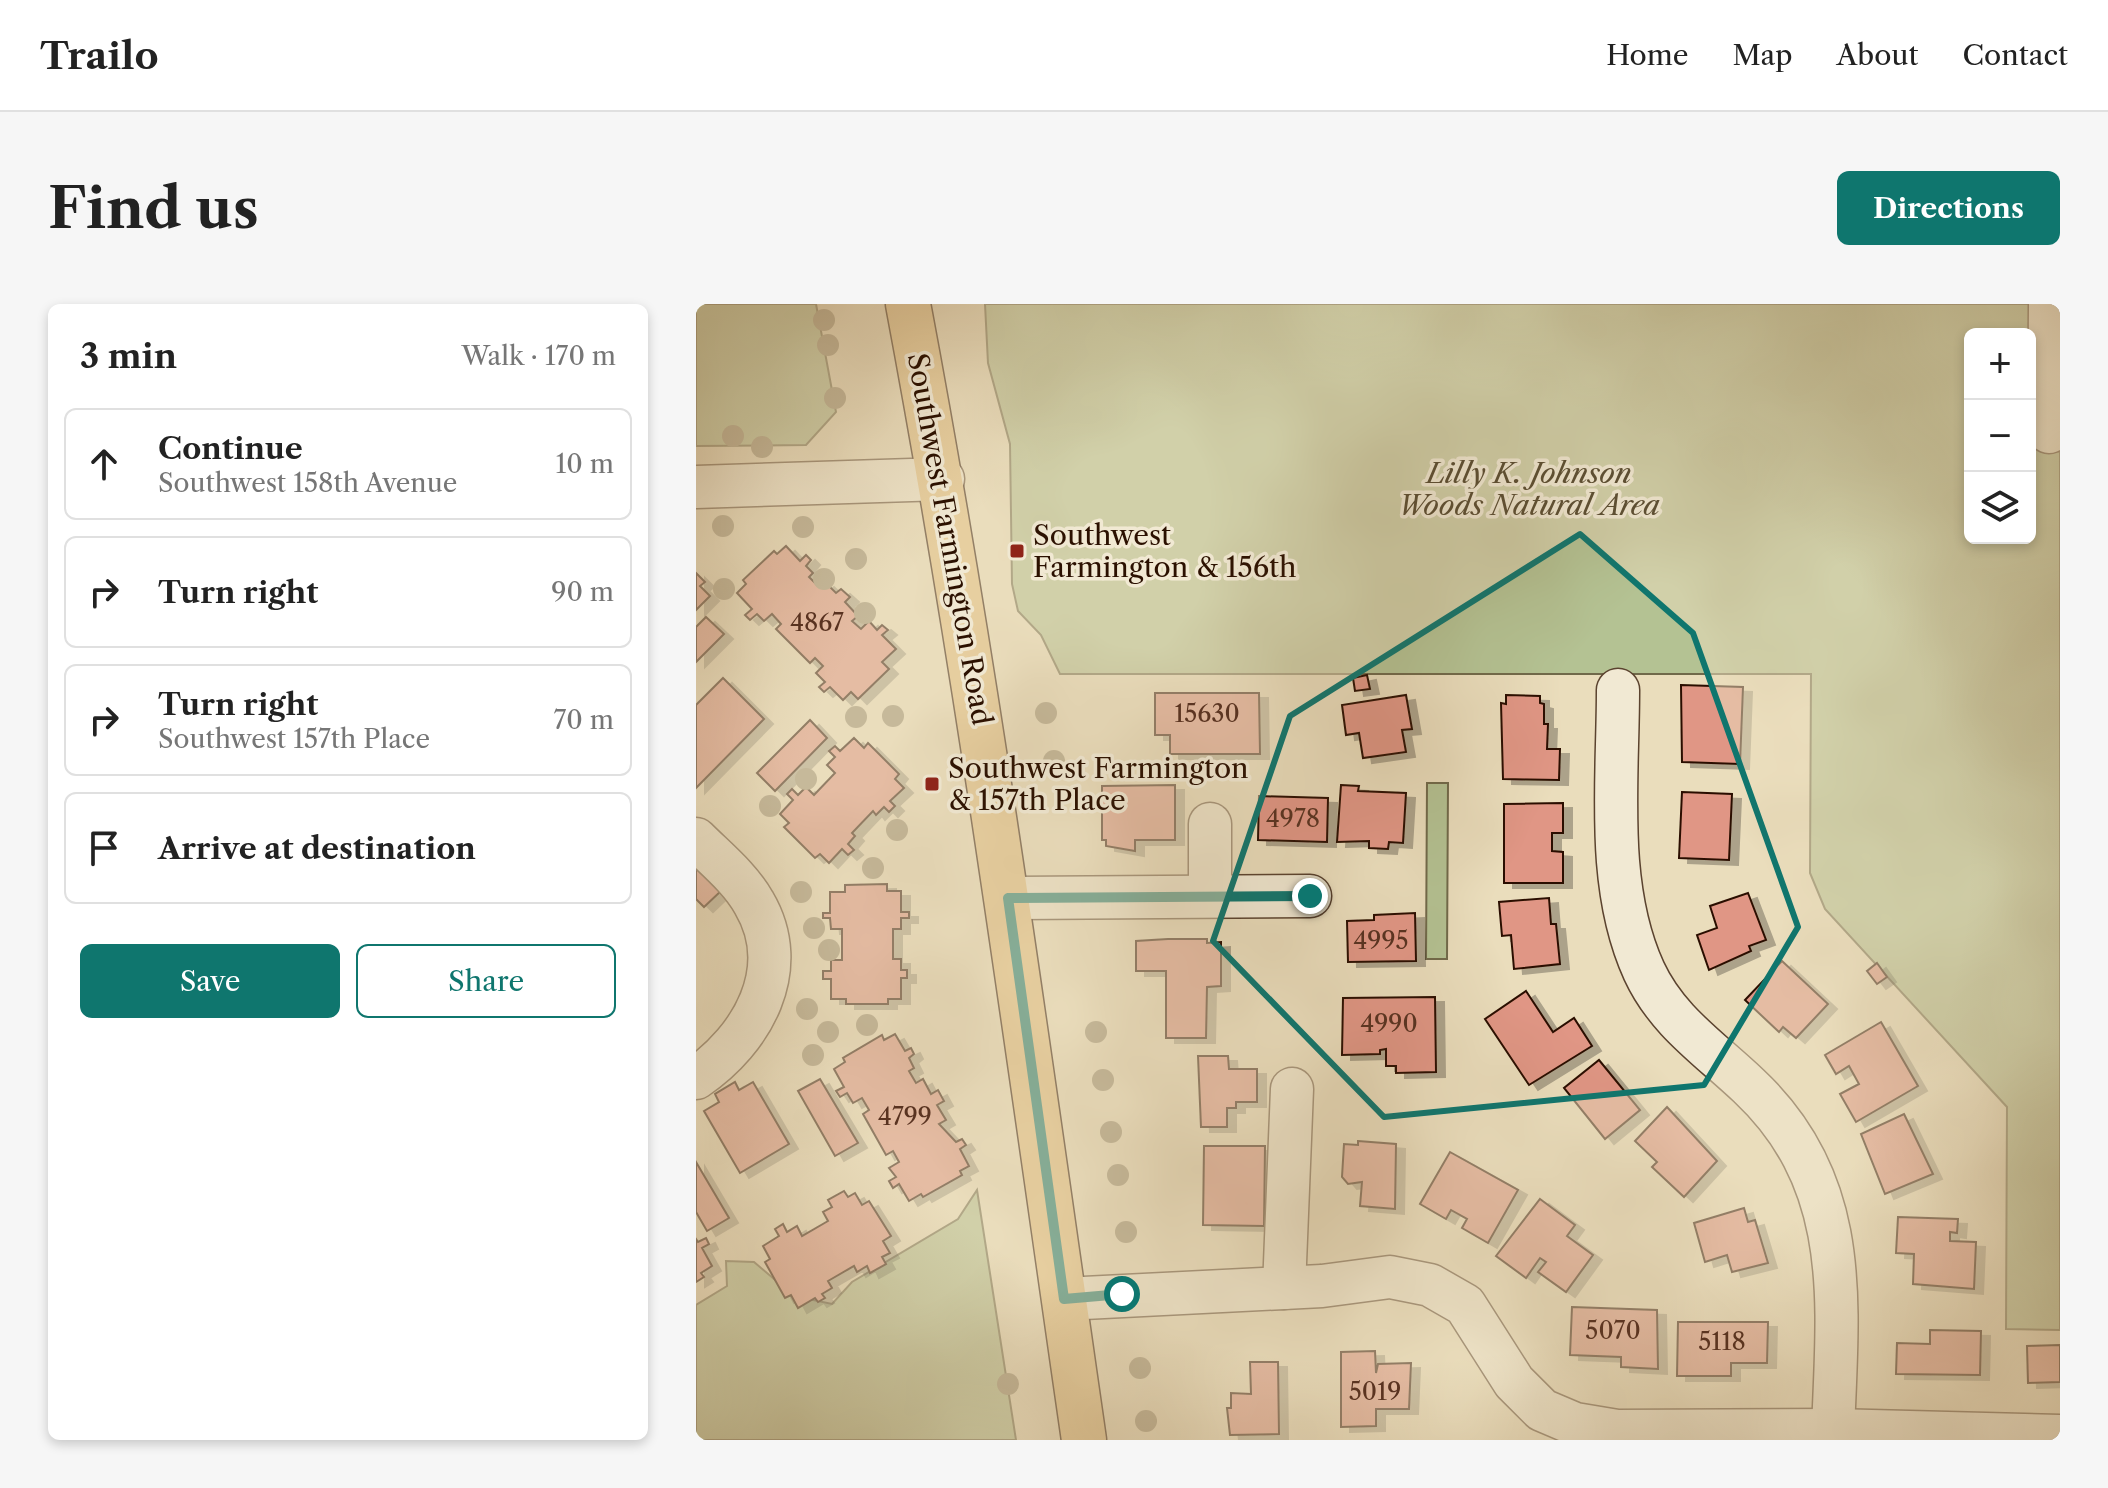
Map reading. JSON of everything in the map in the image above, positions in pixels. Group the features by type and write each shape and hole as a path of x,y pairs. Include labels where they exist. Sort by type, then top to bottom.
{"main road":[{"name":"Southwest Farmington Road","path":"908,304 943,479 1008,898 1084,1440"}],"street":[{"path":"2049,432 2050,304"},
{"path":"696,487 864,484 943,479"},
{"path":"1618,690 1619,850 1630,936 1662,1006 1781,1120 1809,1165 1823,1197 1838,1294 1833,1430"},
{"path":"1210,824 1210,895"},
{"path":"696,839 741,884 754,903 765,933 768,974 765,994 739,1042 721,1061 696,1078"},
{"path":"1008,898 1310,896"},
{"path":"1284,1288 1292,1089"},
{"path":"1064,1299 1284,1288 1390,1277 1430,1285 1465,1305 1514,1382 1542,1410 1575,1424 1617,1431 1833,1430 2060,1436"}],"highlighted area":[{"path":"1580,534 1693,633 1798,927 1704,1085 1384,1117 1213,941 1290,716"}],"green space":[{"path":"696,304 816,304 836,412 806,445 696,446"},
{"name":"Lilly K. Johnson Woods Natural Area","path":"985,304 2037,304 2053,449 2060,451 2060,1330 2006,1329 2007,1107 1825,909 1810,873 1811,674 1060,674 1041,635 1018,611 1012,584 1010,444 988,363"},
{"path":"1427,783 1448,783 1447,959 1426,959"},
{"path":"977,1190 1016,1440 696,1440 696,1305 727,1286 726,1261 754,1262 794,1296 832,1304 852,1282 958,1219"}],"building":[{"path":"786,546 800,561 806,555 811,560 806,566 813,573 809,577 819,587 825,582 836,593 841,589 850,597 845,602 858,616 852,621 861,629 869,621 877,630 882,625 888,630 882,635 896,649 882,662 889,669 858,699 851,692 843,700 830,687 824,692 819,687 825,682 816,673 823,666 815,658 810,663 776,629 781,624 772,614 764,621 757,614 750,620 745,615 752,609 737,593 746,584 743,580 774,551 777,554"},
{"path":"696,573 705,582 700,586 710,596 696,610"},
{"path":"706,617 724,634 696,662 696,627"},
{"path":"1367,675 1370,689 1355,691 1353,678"},
{"path":"723,678 764,719 696,788 696,705"},
{"path":"1681,685 1743,687 1740,764 1682,762"},
{"path":"1155,693 1259,693 1260,754 1170,754 1170,735 1155,735"},
{"path":"1406,695 1412,729 1402,730 1406,752 1363,758 1359,733 1346,735 1342,705"},
{"path":"1506,695 1540,696 1540,703 1544,704 1544,724 1548,724 1547,749 1560,749 1559,780 1503,779 1501,703 1506,704"},
{"path":"810,720 827,738 775,791 757,773"},
{"path":"854,738 864,748 868,743 899,774 895,779 904,788 890,801 895,806 889,812 884,807 876,815 873,811 852,833 855,836 848,844 854,850 848,855 842,849 829,863 820,854 815,858 784,827 789,823 780,814 793,800 787,794 792,789 798,795 806,787 814,795 835,773 827,765 835,757 829,751 835,746 840,751"},
{"path":"1175,785 1175,840 1135,840 1135,851 1106,846 1106,840 1102,840 1102,786"},
{"path":"1341,785 1359,786 1358,791 1406,793 1403,843 1389,842 1388,849 1369,848 1369,841 1337,842"},
{"path":"1682,792 1732,794 1729,860 1679,858"},
{"path":"1259,796 1328,798 1327,842 1258,840"},
{"path":"1563,803 1563,833 1552,833 1552,851 1563,852 1563,883 1504,883 1504,804"},
{"path":"696,864 722,890 704,907 696,899"},
{"path":"887,884 887,891 901,891 901,912 909,912 909,918 901,918 901,929 893,929 893,959 901,959 901,970 907,970 907,978 901,978 901,999 888,999 888,1004 846,1004 846,999 831,999 831,979 823,979 823,971 831,971 831,960 842,960 842,929 831,929 830,918 823,918 823,913 830,913 830,892 845,892 845,885"},
{"path":"1748,893 1766,940 1749,946 1751,951 1709,970 1697,935 1717,928 1710,906"},
{"path":"1549,898 1551,924 1556,924 1560,964 1514,969 1511,935 1502,936 1499,902"},
{"path":"1415,913 1416,961 1348,962 1347,921 1374,920 1374,915"},
{"path":"1136,941 1221,942 1221,986 1207,987 1206,1038 1166,1038 1166,971 1136,971"},
{"path":"1782,961 1828,1004 1796,1038 1783,1027 1779,1032 1745,1000"},
{"path":"1877,963 1887,977 1877,984 1867,971"},
{"path":"1526,991 1553,1032 1574,1018 1592,1046 1529,1085 1485,1019"},
{"path":"1435,997 1436,1072 1396,1073 1396,1066 1386,1066 1386,1049 1380,1050 1380,1054 1342,1055 1343,998"},
{"path":"1881,1022 1918,1086 1856,1122 1840,1094 1859,1084 1849,1066 1836,1074 1825,1055"},
{"path":"895,1034 905,1051 911,1048 914,1054 909,1058 914,1068 909,1071 916,1083 923,1079 931,1094 938,1090 944,1101 937,1105 946,1120 939,1124 956,1142 962,1139 966,1145 960,1149 969,1166 960,1171 962,1175 923,1197 921,1194 909,1201 899,1184 893,1188 889,1181 896,1177 889,1168 899,1162 893,1151 886,1155 863,1114 869,1110 862,1098 853,1103 847,1093 840,1097 836,1091 844,1087 834,1069 845,1062 843,1058 882,1035 884,1040"},
{"path":"1198,1056 1228,1056 1229,1069 1257,1069 1257,1102 1236,1102 1236,1108 1227,1108 1227,1127 1201,1127"},
{"path":"1599,1060 1640,1110 1605,1139 1564,1088"},
{"path":"820,1079 858,1143 835,1156 798,1091"},
{"path":"735,1082 739,1090 753,1082 789,1144 740,1173 704,1111 719,1102 715,1094"},
{"path":"1667,1107 1717,1161 1684,1197 1652,1167 1657,1162 1635,1141"},
{"path":"1904,1114 1933,1174 1885,1194 1861,1134"},
{"path":"1358,1141 1396,1144 1395,1209 1360,1206 1362,1182 1348,1184 1342,1177 1344,1144 1358,1145"},
{"path":"1204,1146 1265,1146 1264,1226 1203,1225"},
{"path":"1450,1152 1518,1190 1488,1243 1462,1228 1467,1219 1451,1210 1446,1219 1420,1204"},
{"path":"696,1162 729,1218 707,1231 696,1212"},
{"path":"844,1191 848,1197 855,1193 862,1205 869,1201 891,1236 883,1241 890,1253 882,1257 886,1264 870,1273 867,1266 857,1272 854,1266 828,1281 832,1288 822,1294 825,1298 818,1302 815,1298 798,1308 791,1295 785,1298 765,1262 770,1259 763,1246 779,1236 775,1229 783,1224 787,1232 797,1226 802,1236 828,1221 823,1212 832,1207 828,1200"},
{"path":"1540,1199 1575,1225 1567,1236 1593,1255 1566,1292 1538,1272 1546,1262 1540,1258 1526,1278 1496,1256"},
{"path":"1744,1208 1748,1222 1755,1220 1768,1263 1732,1272 1727,1255 1705,1262 1694,1223"},
{"path":"1898,1217 1958,1219 1957,1233 1950,1232 1950,1241 1976,1242 1974,1289 1913,1284 1914,1254 1896,1253"},
{"path":"706,1238 709,1244 702,1248 712,1266 701,1273 704,1277 696,1282 696,1239 698,1242"},
{"path":"1572,1307 1657,1310 1658,1369 1621,1367 1621,1357 1570,1355"},
{"path":"1678,1322 1768,1322 1767,1363 1731,1363 1731,1376 1677,1376"},
{"path":"1930,1330 1981,1331 1980,1375 1896,1374 1897,1343 1930,1344"},
{"path":"2060,1345 2060,1382 2028,1383 2027,1346"},
{"path":"1375,1351 1376,1373 1378,1364 1411,1363 1409,1409 1376,1409 1376,1426 1341,1427 1341,1352"},
{"path":"1250,1362 1278,1362 1279,1434 1230,1435 1227,1408 1231,1408 1231,1393 1251,1394"}],"place":[{"name":"Southwest Farmington & 156th","path":"1017,551"},
{"name":"Southwest Farmington & 157th Place","path":"932,784"}],"route":[{"path":"1122,1294 1064,1299 1008,898 1310,896"}]}
